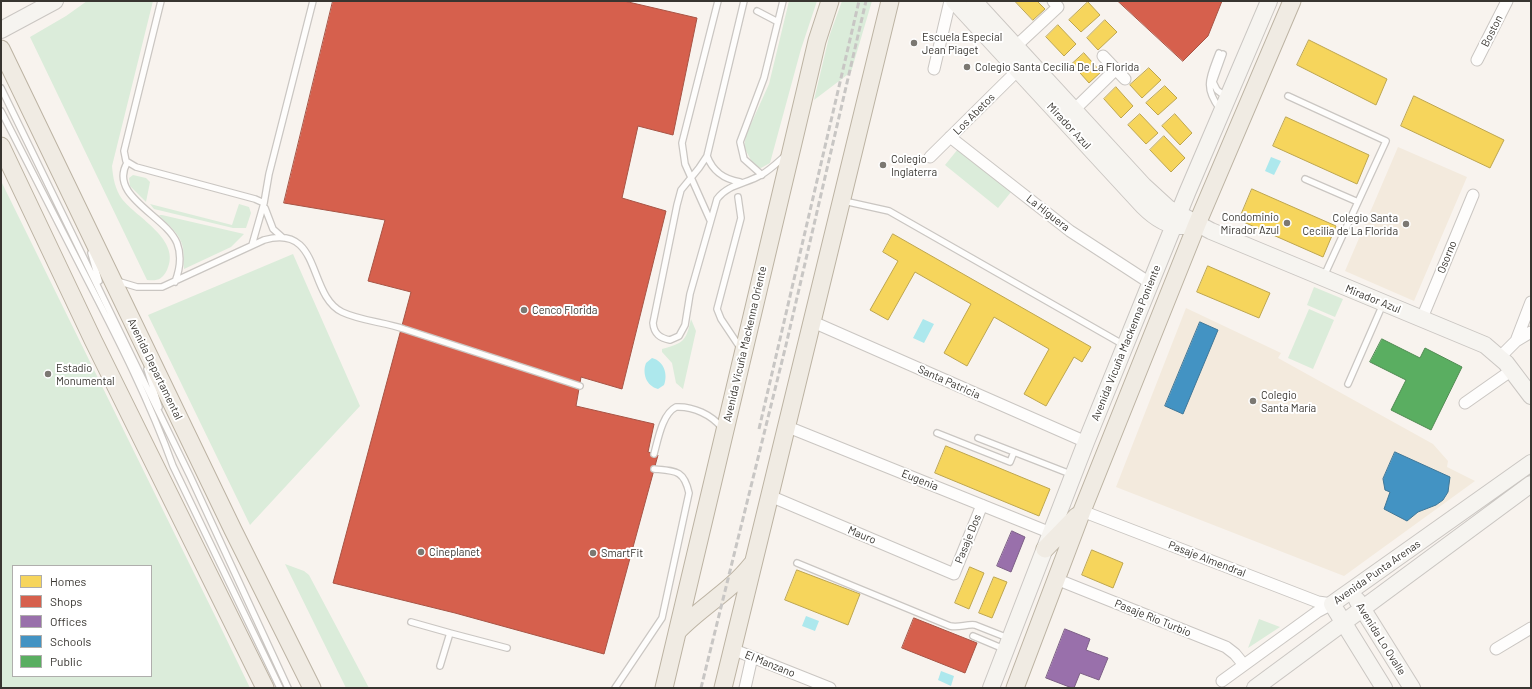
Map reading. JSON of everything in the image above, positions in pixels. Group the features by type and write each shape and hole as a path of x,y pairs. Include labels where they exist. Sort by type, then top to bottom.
{"main road":[{"path":"1,30 55,1"},
{"name":"Avenida Vicuña Mackenna Oriente","path":"664,688 817,41 830,1"},
{"path":"723,688 788,427 890,1"},
{"name":"Mirador Azul","path":"954,1 1143,206 1159,219 1176,220 1197,224 1485,345 1500,357 1512,370 1531,396"},
{"name":"Mirador Azul","path":"974,1 1176,220"},
{"name":"Avenida Vicuña Mackenna Poniente","path":"991,688 1086,442 1150,283 1208,141 1226,105 1269,1"},
{"name":"Avenida Vicuña Mackenna Poniente","path":"1015,688 1082,512 1197,224 1292,1"},
{"name":"Avenida Departamental","path":"1,48 127,311 312,688"},
{"path":"1,146 93,340 265,688"},
{"name":"Avenida Punta Arenas","path":"1332,604 1531,463"},
{"name":"Avenida Punta Arenas","path":"1255,688 1531,484"},
{"path":"1045,549 1082,512"},
{"path":"678,631 694,616 734,585 754,561"},
{"name":"Avenida Lo Ovalle","path":"1351,590 1412,688"},
{"path":"1332,604 1384,688"}],"street":[{"path":"934,70 950,1"},
{"path":"1015,47 1058,7 1053,1"},
{"name":"Boston","path":"1477,60 1507,1"},
{"path":"1103,56 1125,79"},
{"path":"1074,110 1116,69"},
{"name":"Los Abetos","path":"930,157 1018,70"},
{"name":"La Higuera","path":"950,137 1070,231 1150,283"},
{"name":"Osorno","path":"1422,318 1473,195"},
{"path":"1516,341 1531,302"},
{"name":"Santa Patricia","path":"812,322 1086,442"},
{"path":"1500,357 1516,341 1531,332"},
{"path":"1465,403 1512,370"},
{"name":"Eugenia","path":"788,427 1051,533"},
{"name":"Mauro","path":"770,496 954,574"},
{"name":"Pasaje Dos","path":"954,574 982,505"},
{"name":"Pasaje Almendral","path":"1082,512 1318,602 1332,604"},
{"name":"Pasaje Río Turbio","path":"1056,579 1226,647 1235,654 1244,665"},
{"name":"Avenida Punta Arenas","path":"1222,681 1317,612 1332,604"},
{"path":"1496,649 1531,628"},
{"name":"El Manzano","path":"732,649 830,688"},
{"path":"745,688 752,657"}],"lane":[{"path":"161,1 124,151 127,163 123,176 128,191 171,232 177,243 180,266 175,282"},
{"path":"252,245 264,204 269,174 313,1"},
{"path":"710,220 683,156 682,143 718,1"},
{"path":"744,1 706,156 681,190 677,205 653,323 655,330 663,338 670,340 676,338 683,330 710,220 720,195 727,189 762,175 792,150"},
{"path":"762,175 744,159 740,142 764,78 783,1"},
{"path":"757,12 778,22"},
{"path":"1221,54 1213,82 1226,105 1211,96 1209,85 1221,54"},
{"path":"1,88 102,293 288,688"},
{"path":"1288,96 1386,142 1323,278"},
{"path":"1,111 43,191 137,381 162,436 175,471 280,688"},
{"path":"706,156 710,166 717,173 730,180 742,182"},
{"path":"127,163 136,167 255,199 264,204 266,214 275,232 282,237 294,241 304,248 329,300 343,312 401,328 580,386"},
{"path":"1304,179 1358,202"},
{"path":"738,197 741,218 717,309 721,320 743,352"},
{"path":"842,200 889,211 1125,346"},
{"path":"84,220 102,293"},
{"path":"111,278 133,286 148,288 162,287 252,245 269,238 282,237"},
{"path":"1348,384 1383,303"},
{"path":"127,311 167,430"},
{"path":"654,454 669,413 674,408 681,406 705,413 714,419 724,432"},
{"path":"937,433 1010,462 1014,452"},
{"path":"978,438 1073,476"},
{"path":"615,688 664,612 689,493 686,479 673,471 654,469"},
{"path":"797,563 950,626 957,627 970,624 975,625 1008,644"},
{"path":"411,622 507,648"},
{"path":"440,666 450,633"},
{"path":"973,636 1008,644"},
{"path":"621,688 622,678"}],"shaded area":[{"name":"Colegio Santa Cecilia de La Florida","path":"1398,147 1467,177 1414,301 1345,271"},
{"name":"Colegio Santa María","path":"1186,308 1281,353 1278,358 1433,444 1448,461 1447,467 1475,481 1344,576 1116,487"}],"green space":[{"path":"87,1 153,1 112,166 115,183 122,199 156,230 168,249 170,259 167,270 161,278 156,280 147,280 30,37 66,16"},
{"path":"789,1 817,1 801,49 770,163 761,168 754,166 744,147 746,135 769,84"},
{"path":"842,1 872,1 851,72 814,100 829,37"},
{"path":"958,149 1011,192 998,208 945,165"},
{"path":"133,175 146,178 150,182 146,202 130,186 129,178"},
{"name":"Estadio Monumental","path":"1,181 222,630 250,688 1,688"},
{"path":"150,204 232,225 239,204 249,207 251,213 246,228 233,228 154,209"},
{"path":"159,215 244,234 231,247 184,269 181,242 176,233"},
{"path":"293,254 360,406 250,525 148,315"},
{"path":"1314,287 1343,299 1335,317 1307,305"},
{"path":"1309,309 1334,320 1313,369 1288,358"},
{"path":"691,319 696,331 683,389 676,383 672,363 662,352 662,349 679,343 685,337"},
{"path":"285,564 304,571 309,575 369,688 346,688"},
{"path":"1259,619 1280,627 1248,648"}],"water":[{"path":"1271,157 1281,161 1274,175 1265,171"},
{"path":"923,319 934,324 924,343 913,338"},
{"path":"652,358 660,362 664,368 666,377 664,385 658,389 650,385 646,379 644,371 646,363"},
{"path":"806,616 819,621 815,631 802,626"},
{"path":"941,671 954,676 951,686 938,680"}],"building: Homes":[{"path":"1015,1 1037,1 1045,9 1033,20"},
{"path":"1088,2 1100,15 1081,32 1069,20"},
{"path":"1105,20 1117,32 1098,50 1087,38"},
{"path":"1058,25 1076,44 1064,56 1046,37"},
{"path":"1309,40 1387,79 1376,105 1297,65"},
{"path":"1084,53 1101,72 1089,83 1072,64"},
{"path":"1149,68 1161,80 1142,98 1130,85"},
{"path":"1165,86 1177,98 1158,115 1146,103"},
{"path":"1116,87 1133,106 1121,118 1104,99"},
{"path":"1414,96 1504,140 1490,168 1401,126"},
{"path":"1140,114 1158,133 1146,144 1128,125"},
{"path":"1175,114 1192,133 1180,145 1162,126"},
{"path":"1286,117 1369,155 1357,184 1273,146"},
{"path":"1164,136 1185,158 1171,172 1150,150"},
{"name":"Condominio Mirador Azul","path":"1252,189 1336,226 1323,257 1239,220"},
{"path":"893,234 1091,347 1082,362 1074,357 1046,406 1024,394 1049,349 994,317 967,366 944,353 971,304 915,272 888,320 870,310 898,261 883,252"},
{"path":"1208,266 1270,293 1259,318 1197,292"},
{"path":"946,446 1050,489 1039,516 935,473"},
{"path":"1092,550 1123,563 1113,588 1082,575"},
{"path":"970,567 984,573 969,609 955,603"},
{"path":"797,570 860,594 848,625 785,600"},
{"path":"994,577 1007,582 992,618 979,613"}],"building: Shops":[{"name":"Cenco Florida","path":"333,1 624,1 697,18 673,135 638,126 622,198 666,211 622,389 581,377 576,406 654,424 648,452 658,455 604,654 455,613 333,583 411,292 368,281 385,220 284,203"},
{"path":"1118,1 1222,1 1208,36 1183,61"},
{"path":"914,618 977,643 965,673 902,648"}],"building: Offices":[{"path":"1012,531 1025,537 1011,572 997,566"},
{"path":"1065,629 1090,639 1086,650 1108,658 1099,680 1080,673 1074,688 1072,688 1046,678"}],"building: Schools":[{"path":"1200,322 1218,330 1183,414 1165,406"},
{"path":"1395,452 1450,477 1448,492 1443,500 1436,505 1418,512 1407,521 1384,509 1390,492 1385,490 1383,479"}],"building: Public":[{"path":"1382,339 1420,358 1425,348 1462,367 1431,430 1391,410 1406,380 1370,362"}],"railway":[{"path":"759,429 859,1"},
{"path":"701,688 786,345 866,1"}],"place":[{"name":"Escuela Especial Jean Piaget","path":"914,43"},
{"name":"Colegio Santa Cecilia De La Florida","path":"967,67"},
{"name":"Colegio Inglaterra","path":"883,165"},
{"name":"Condominio Mirador Azul","path":"1287,223"},
{"name":"Colegio Santa Cecilia de La Florida","path":"1406,224"},
{"name":"Cenco Florida","path":"524,310"},
{"name":"Estadio Monumental","path":"48,374"},
{"name":"Colegio Santa María","path":"1253,401"},
{"name":"Cineplanet","path":"421,552"},
{"name":"SmartFit","path":"593,553"}]}
